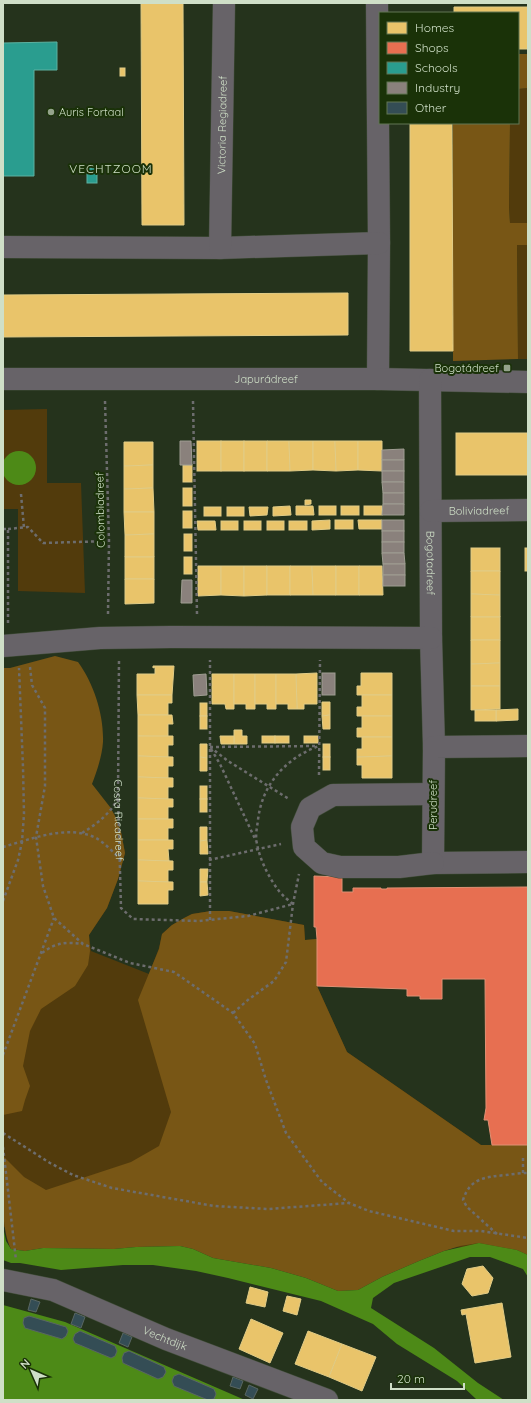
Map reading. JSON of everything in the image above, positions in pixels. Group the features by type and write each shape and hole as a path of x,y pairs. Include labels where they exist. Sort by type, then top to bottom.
{"street":[{"name":"Victoria Regiadreef","path":"220,248 224,3"},
{"path":"377,3 379,243 378,379"},
{"path":"3,247 220,248 379,243"},
{"name":"Japurádreef","path":"3,379 378,379 528,382"},
{"name":"Bogotadreef","path":"430,380 431,638 434,747"},
{"name":"Boliviadreef","path":"431,511 528,510"},
{"path":"16,645 118,638 431,638"},
{"path":"434,747 528,746"},
{"name":"Perudreef","path":"434,747 434,863"},
{"path":"433,794 333,796 310,808 302,827 304,843 322,863 340,867 399,867 434,863 528,862"},
{"name":"Vechtdijk","path":"3,1280 54,1290 166,1339 327,1400"}],"path":[{"name":"Colombiadreef","path":"105,379 109,541 108,614 118,638"},
{"path":"193,379 194,516 204,637 209,747 210,920"},
{"path":"21,494 24,528"},
{"path":"3,529 28,527 43,543 109,541"},
{"path":"8,529 8,624 32,685 45,708 45,786 36,837 43,886 54,918 83,944"},
{"path":"320,637 319,785 328,798"},
{"name":"Costa Ricadreef","path":"118,638 120,693 118,796 121,908 133,919 199,921 248,916 293,904"},
{"path":"3,901 18,860 22,842 24,814 23,767 16,645"},
{"path":"209,747 319,746"},
{"path":"256,842 259,812 268,787 280,770 306,751 319,746"},
{"path":"209,747 268,787 309,810"},
{"path":"209,747 220,764 256,842 266,869 280,892 293,904"},
{"path":"82,833 102,819 114,807 118,796"},
{"path":"3,847 36,837 56,833 82,833 97,838 120,859"},
{"path":"209,860 258,850 304,843 293,904 286,962 274,980 233,1013"},
{"path":"3,1055 54,918"},
{"path":"41,953 50,947 66,942 83,944 130,963 174,972 233,1013 255,1044 266,1080 286,1133 322,1182 348,1203 369,1211 454,1231 481,1231 528,1238"},
{"path":"3,1133 73,1175 112,1188 214,1206 268,1209 348,1203"},
{"path":"3,1147 15,1247"},
{"path":"523,1156 523,1173"},
{"path":"497,1234 467,1208 463,1200 466,1192 475,1182 483,1178 528,1173"}],"shaded area":[{"path":"519,54 528,54 528,88 519,89"},
{"path":"528,88 528,223 510,223 510,124 519,124 519,89"},
{"path":"453,124 510,124 510,223 528,223 528,245 517,245 518,359 453,361"},
{"path":"517,245 528,245 528,359 518,359"},
{"path":"47,409 47,483 81,483 85,593 18,591 18,509 3,509 3,410"},
{"path":"16,451 22,451 26,452 33,458 36,468 35,475 29,482 22,485 16,485 12,484 5,478 2,471 2,465 3,461 9,454"},
{"path":"55,656 78,662 89,680 97,700 102,721 103,742 102,753 92,784 115,816 121,832 125,853 118,879 107,908 89,935 90,951 88,965 75,986 41,1009 30,1031 23,1066 30,1086 22,1111 3,1115 3,668 10,668"},
{"path":"3,802 110,807 121,832 125,853 118,879 107,908 89,935 91,951 149,974 159,948 162,934 172,925 192,914 211,911 229,911 304,925 305,940 317,939 317,986 347,1052 481,1145 492,1145 528,1255 517,1250 3,1227"},
{"path":"211,911 229,911 304,925 305,940 317,939 317,986 347,1052 481,1145 528,1145 528,1255 517,1250 479,1243 460,1246 419,1261 382,1277 358,1290 338,1291 306,1278 271,1268 213,1258 193,1249 180,1246 114,1249 43,1248 25,1251 11,1249 7,1240 5,1229 3,1156 24,1177 46,1190 131,1162 159,1146 171,1112 138,1000 159,949 162,934 172,925 192,914"},
{"path":"3,1227 6,1241 11,1249 25,1251 43,1248 114,1249 180,1246 193,1249 213,1258 271,1268 306,1278 338,1291 358,1290 382,1277 444,1251 479,1243 517,1250 528,1255 528,1277 523,1269 490,1257 470,1257 394,1283 373,1298 371,1308 434,1348 478,1383 504,1400 476,1399 457,1381 397,1344 373,1324 321,1301 196,1271 153,1265 123,1265 61,1270 20,1263 11,1263 3,1260"},
{"path":"3,1305 65,1322 245,1400 3,1400"}],"building: Homes":[{"path":"141,3 183,3 184,225 142,225"},
{"path":"454,7 528,7 528,49 519,49 519,12 454,12"},
{"path":"120,68 125,68 125,76 120,76"},
{"path":"410,124 452,124 453,351 410,351"},
{"path":"348,293 348,335 3,337 3,295"},
{"path":"456,433 528,433 528,475 456,475"},
{"path":"197,441 221,441 221,471 197,471"},
{"path":"221,441 244,441 244,471 221,471"},
{"path":"244,441 267,441 267,471 244,471"},
{"path":"267,441 289,441 290,471 267,471"},
{"path":"289,441 313,441 313,470 290,471"},
{"path":"313,441 335,441 336,471 313,470"},
{"path":"335,441 358,441 358,470 336,471"},
{"path":"358,441 382,441 382,471 358,470"},
{"path":"124,442 153,442 153,465 124,466"},
{"path":"153,465 153,488 124,489 124,466"},
{"path":"183,465 192,465 192,482 183,482"},
{"path":"153,488 154,512 124,512 124,489"},
{"path":"183,488 192,488 192,506 183,506"},
{"path":"305,500 311,500 311,504 305,505"},
{"path":"290,506 291,515 273,516 273,507"},
{"path":"296,506 313,506 314,515 296,515"},
{"path":"319,506 336,506 336,515 319,515"},
{"path":"341,506 359,506 359,515 341,515"},
{"path":"364,506 382,506 382,515 364,515"},
{"path":"204,507 221,507 221,516 204,516"},
{"path":"227,507 244,507 244,516 227,516"},
{"path":"249,507 268,507 267,515 250,516"},
{"path":"183,511 192,511 192,528 183,528"},
{"path":"124,512 154,512 154,534 125,535"},
{"path":"330,520 330,529 312,530 312,521"},
{"path":"335,520 353,520 353,529 335,529"},
{"path":"358,520 382,520 382,529 359,529"},
{"path":"197,521 215,521 216,530 198,530"},
{"path":"221,521 238,521 238,530 221,530"},
{"path":"244,521 261,521 261,530 244,530"},
{"path":"267,521 284,521 284,530 267,530"},
{"path":"289,521 307,521 307,530 289,530"},
{"path":"154,534 154,557 125,557 125,535"},
{"path":"184,534 192,534 192,551 184,551"},
{"path":"471,548 500,548 500,571 471,571"},
{"path":"525,548 528,548 528,571 525,571"},
{"path":"125,557 154,557 154,579 125,579"},
{"path":"184,557 192,557 192,574 184,574"},
{"path":"198,566 221,566 221,595 198,596"},
{"path":"221,566 244,566 244,596 221,595"},
{"path":"244,566 267,566 267,595 244,596"},
{"path":"267,566 290,566 290,595 267,595"},
{"path":"290,566 312,566 313,595 290,595"},
{"path":"312,566 336,566 336,595 313,595"},
{"path":"336,566 359,566 359,595 336,595"},
{"path":"359,566 382,566 383,595 359,595"},
{"path":"471,571 500,571 500,595 471,594"},
{"path":"125,579 154,579 154,603 125,604"},
{"path":"471,594 500,595 500,617 471,617"},
{"path":"471,617 500,617 500,640 471,640"},
{"path":"471,640 500,640 500,663 471,664"},
{"path":"500,663 500,686 471,686 471,664"},
{"path":"153,666 174,666 172,695 137,695 137,674 155,674 155,667 153,668"},
{"path":"317,673 317,704 304,704 304,709 297,709 296,674"},
{"path":"361,673 392,673 392,695 357,695 357,686 361,686"},
{"path":"212,674 234,674 234,709 226,709 225,704 212,704"},
{"path":"234,674 255,674 255,709 246,709 246,704 234,704"},
{"path":"255,674 276,674 276,709 267,709 267,704 255,704"},
{"path":"276,674 296,674 297,709 288,709 288,704 276,704"},
{"path":"471,686 500,686 500,709 471,710"},
{"path":"137,695 172,695 172,703 168,703 168,715 138,715"},
{"path":"362,695 392,695 392,716 357,716 357,707 362,707"},
{"path":"322,702 330,702 330,715 322,716"},
{"path":"200,703 207,703 207,716 200,716"},
{"path":"518,709 518,720 496,721 496,710"},
{"path":"475,710 496,710 496,721 475,721"},
{"path":"138,715 172,715 173,724 168,724 168,737 138,736"},
{"path":"330,715 330,729 323,729 322,716"},
{"path":"200,716 207,716 207,729 200,729"},
{"path":"362,716 392,716 392,737 357,737 357,728 362,728"},
{"path":"234,730 242,730 242,736 247,736 247,744 234,744"},
{"path":"138,736 173,736 173,745 168,745 168,757 138,756"},
{"path":"220,736 234,736 234,744 221,744"},
{"path":"262,736 275,736 275,743 262,743"},
{"path":"275,736 289,736 289,743 275,743"},
{"path":"304,736 318,736 318,743 304,743"},
{"path":"362,737 392,737 392,756 357,757 357,749 362,749"},
{"path":"200,744 207,744 207,758 200,757"},
{"path":"323,744 330,744 330,757 323,757"},
{"path":"138,756 173,757 173,766 168,766 168,778 138,777"},
{"path":"392,756 392,778 362,778 362,765 357,765 357,757"},
{"path":"200,757 207,758 207,771 200,771"},
{"path":"323,757 330,757 330,770 323,770"},
{"path":"138,777 173,778 173,787 168,787 168,799 138,798"},
{"path":"200,786 207,786 207,799 200,799"},
{"path":"138,798 173,799 173,807 168,807 168,819 138,819"},
{"path":"200,799 207,799 207,812 200,812"},
{"path":"138,819 173,819 173,828 168,828 168,840 138,840"},
{"path":"200,827 207,827 207,840 200,841"},
{"path":"138,840 173,840 173,849 168,849 169,861 138,860"},
{"path":"207,840 208,854 200,854 200,841"},
{"path":"138,860 173,861 173,870 168,870 168,882 138,881"},
{"path":"200,869 208,869 207,882 200,882"},
{"path":"138,881 173,882 173,890 168,890 168,904 138,904"},
{"path":"200,882 207,882 208,895 200,896"},
{"path":"483,1266 493,1278 488,1293 472,1296 462,1284 467,1269"},
{"path":"250,1287 268,1292 265,1307 246,1303"},
{"path":"287,1296 301,1299 297,1315 283,1311"},
{"path":"502,1303 511,1357 475,1363 466,1314 462,1315 461,1310"},
{"path":"251,1319 283,1333 270,1363 239,1349"},
{"path":"308,1331 342,1344 329,1377 295,1364"},
{"path":"342,1344 376,1357 362,1391 329,1377"}],"building: Shops":[{"path":"314,876 342,877 342,892 353,892 353,888 528,887 528,1145 492,1145 488,1120 484,1120 486,1108 485,979 442,979 442,999 420,999 420,996 407,996 407,989 317,986 317,939 316,927 314,927"}],"building: Schools":[{"path":"57,42 57,70 34,70 34,176 3,176 3,43"},
{"path":"87,168 97,168 97,183 87,183"}],"building: Industry":[{"path":"180,441 191,441 192,465 180,465"},
{"path":"404,449 404,460 382,460 382,450"},
{"path":"382,460 404,460 404,471 382,471"},
{"path":"382,471 404,471 404,482 382,482"},
{"path":"382,482 404,482 404,493 383,493"},
{"path":"383,493 404,493 404,504 383,504"},
{"path":"383,504 404,504 404,515 382,515"},
{"path":"382,520 404,520 404,531 382,531"},
{"path":"382,531 404,531 404,542 382,542"},
{"path":"382,542 404,542 404,553 382,553"},
{"path":"382,553 404,553 405,564 383,564"},
{"path":"383,564 405,564 405,575 383,575"},
{"path":"383,575 405,575 405,586 383,586"},
{"path":"182,580 192,580 192,603 181,603"},
{"path":"322,673 335,673 335,695 322,695"},
{"path":"206,674 207,695 194,696 193,675"}],"building: Other":[{"path":"31,1299 40,1302 36,1312 28,1310"},
{"path":"75,1313 85,1317 81,1328 71,1324"},
{"path":"29,1316 66,1327 68,1331 66,1336 62,1339 25,1328 23,1323 24,1318"},
{"path":"80,1331 115,1346 117,1351 115,1356 111,1358 75,1343 73,1339 75,1334"},
{"path":"123,1333 132,1337 128,1347 119,1343"},
{"path":"129,1351 164,1367 166,1372 163,1377 158,1379 123,1363 122,1358 124,1353"},
{"path":"179,1374 214,1389 216,1394 214,1399 208,1400 174,1386 172,1381 174,1376"},
{"path":"233,1377 243,1381 240,1389 230,1386"},
{"path":"249,1385 258,1389 253,1399 245,1395"}],"place":[{"name":"Auris Fortaal","path":"51,112"},
{"name":"Bogotádreef","path":"507,368"}],"district":[{"name":"VECHTZOOM","path":"111,169"}]}
